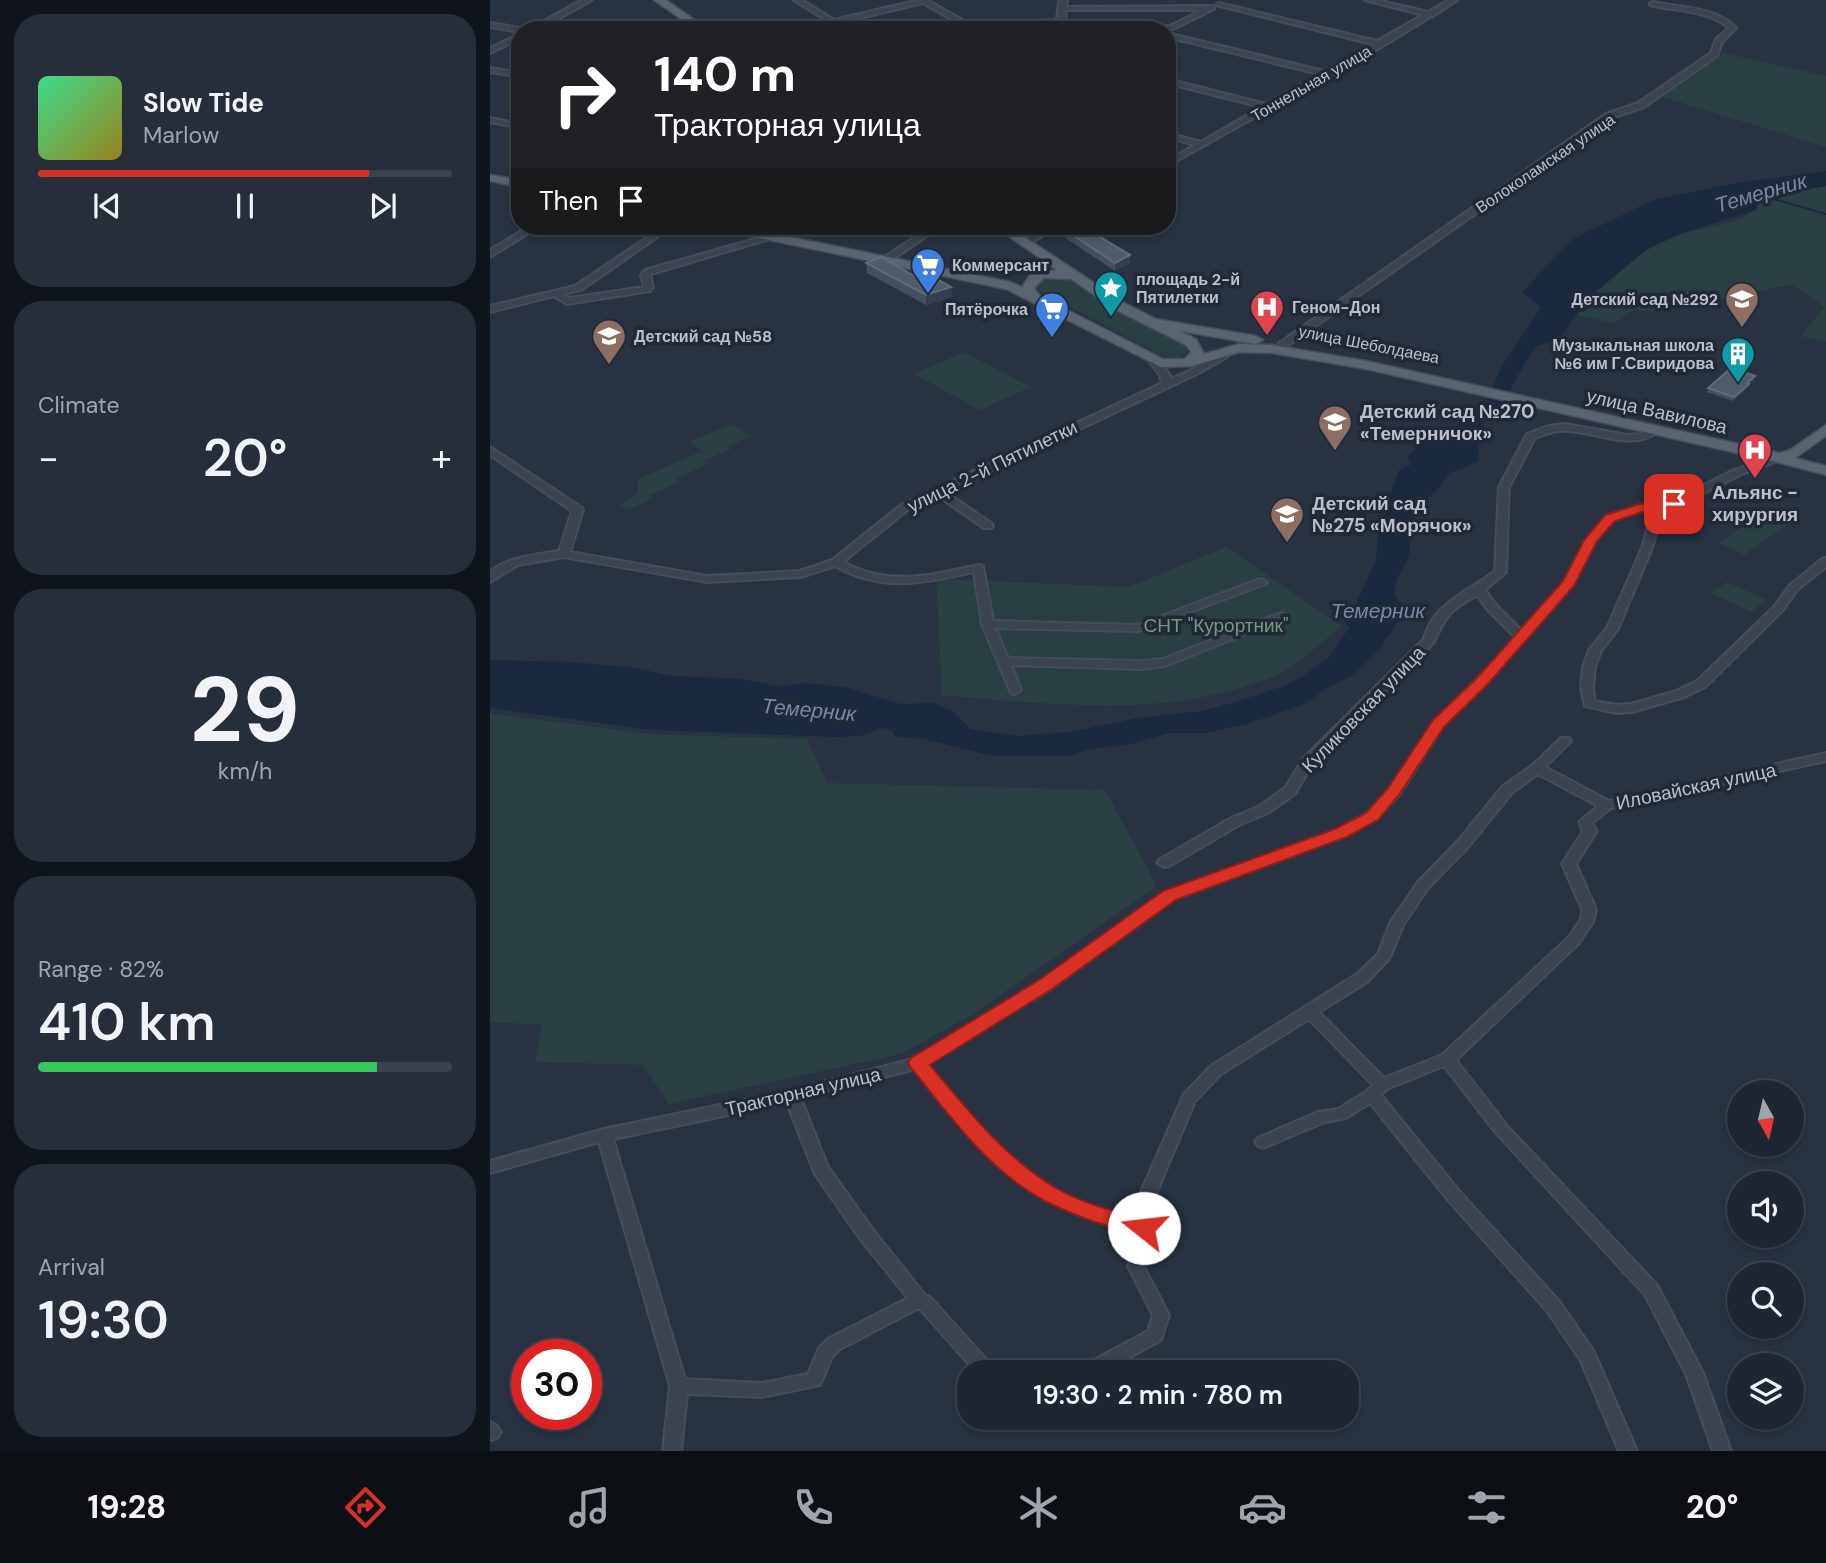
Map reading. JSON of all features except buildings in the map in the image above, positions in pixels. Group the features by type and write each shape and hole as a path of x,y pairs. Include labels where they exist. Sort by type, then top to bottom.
{"main road":[{"path":"659,0 690,21"},
{"path":"490,178 511,182"},
{"path":"764,235 1010,286 1034,296 1154,361 1169,364 1192,362 1226,351 1253,346 1274,346"},
{"path":"1015,235 1074,276 1149,322 1196,346 1197,356 1192,362"},
{"path":"1034,296 1028,286 1034,278 1055,274 1074,276"},
{"path":"1149,322 1274,346"},
{"name":"улица Шеболдаева","path":"1274,346 1564,407"},
{"name":"улица Вавилова","path":"1564,407 1654,431 1787,455"},
{"name":"улица Вавилова","path":"1564,407 1823,463"},
{"path":"1787,455 1826,429"}],"street":[{"path":"548,21 588,0"},
{"path":"797,0 833,21 923,1 961,21"},
{"path":"1176,27 1228,0"},
{"path":"1367,0 1431,15"},
{"name":"Тоннельная улица","path":"1176,159 1454,0"},
{"name":"Волоколамская улица","path":"1274,346 1609,116 1641,105 1714,54 1719,41 1733,28 1730,22 1716,17 1652,4"},
{"path":"1063,5 1215,6 1380,44"},
{"path":"490,25 511,28"},
{"path":"1176,33 1326,74"},
{"path":"490,51 511,40"},
{"path":"490,70 511,74"},
{"path":"1176,83 1268,107"},
{"path":"490,120 511,124"},
{"path":"1176,137 1201,144"},
{"path":"490,254 522,235"},
{"path":"490,309 578,288 656,235"},
{"path":"557,294 567,301 647,289 649,287 645,275 648,272 784,235"},
{"path":"886,260 924,235"},
{"path":"1026,242 1039,235"},
{"path":"490,244 502,247"},
{"name":"улица 2-й Пятилетки","path":"490,579 496,570 521,561 564,554 707,579 801,574 836,562 905,507 1182,377 1224,355 1226,351"},
{"path":"1154,361 1165,374 1167,384"},
{"path":"1182,377 1192,362"},
{"name":"Куликовская улица","path":"1164,863 1236,821 1263,810 1290,791 1307,762 1430,640 1431,629 1439,615 1500,572 1504,487 1531,436 1556,426 1569,426 1635,439 1654,431"},
{"path":"490,450 495,450 578,510 564,554"},
{"name":"Тракторная улица","path":"490,1167 604,1135 792,1096 918,1063 1046,985 1170,896 1341,833 1372,816 1394,792 1439,723 1481,682 1569,583 1591,540 1610,518 1640,508 1667,506 1736,473 1787,455"},
{"path":"938,491 988,526"},
{"path":"1667,506 1655,518 1647,548 1612,629 1595,650 1589,667 1589,703 1632,708 1680,694 1700,684 1778,609 1793,588 1825,563"},
{"path":"836,562 863,576 882,580 915,580 979,568 988,624 1015,690"},
{"path":"988,624 1139,628 1261,582"},
{"path":"1479,589 1483,599 1507,619 1521,636"},
{"path":"1002,661 1142,665 1165,662 1283,616"},
{"path":"1109,1360 1155,1335 1161,1315 1136,1266 1149,1246 1144,1228 1144,1201 1189,1098 1216,1070 1362,978 1384,956 1397,923 1423,885 1463,844 1507,790 1537,768 1565,741"},
{"name":"Иловайская улица","path":"1263,1142 1323,1116 1341,1114 1377,1090 1447,1059 1574,940 1588,919 1589,909 1569,864 1590,831 1585,822 1606,805 1826,757"},
{"path":"1537,768 1606,805"},
{"path":"1310,1011 1377,1090 1454,1196 1553,1306 1588,1357 1628,1451"},
{"path":"1447,1059 1502,1130 1651,1290 1694,1373 1722,1451"},
{"path":"918,1063 972,1129 1006,1163 1049,1194 1098,1215 1144,1228"},
{"path":"792,1096 821,1170 867,1235 919,1300 924,1302 977,1360"},
{"path":"604,1135 679,1386 672,1451"},
{"path":"679,1386 762,1390 814,1380 825,1353 834,1344 919,1300"}],"green space":[{"path":"1724,53 1826,76 1826,147 1662,97"},
{"path":"1826,186 1826,342 1801,336 1824,307 1793,284 1662,311 1632,311 1612,323 1577,315 1599,289 1624,266 1667,239 1741,219 1765,197"},
{"path":"1057,277 1075,282 1115,309 1185,344 1188,352 1177,358 1160,355 1038,290 1036,286 1039,281"},
{"path":"964,352 1031,387 980,410 914,374"},
{"path":"731,424 751,436 704,461 708,464 676,479 680,482 648,496 652,499 628,510 620,505 638,492 638,479 702,451 689,442"},
{"path":"1766,511 1791,522 1744,555 1719,543"},
{"name":"СНТ \"Курортник\"","path":"1226,547 1342,626 1283,672 1218,694 1179,701 1100,706 942,695 936,579 1129,587"},
{"path":"1727,582 1767,600 1751,612 1711,593"},
{"path":"490,713 648,734 807,739 827,783 1105,790 1157,886 970,1016 901,1054 669,1104 643,1065 535,1062 542,1025 490,1022"}],"water":[{"name":"Темерник","path":"1826,171 1826,186 1765,197 1757,202 1757,210 1680,234 1646,250 1590,297 1558,340 1536,346 1500,408 1485,422 1481,433 1490,441 1478,445 1479,461 1448,474 1441,486 1428,498 1429,501 1418,511 1414,521 1439,529 1443,535 1430,535 1411,526 1409,555 1395,587 1397,599 1403,604 1402,614 1390,635 1354,674 1325,689 1305,704 1247,724 1205,733 1168,733 1132,744 1091,749 1070,756 992,756 924,739 894,736 892,730 882,728 860,736 836,737 653,730 490,708 490,660 572,662 636,668 671,676 742,679 778,686 806,683 849,688 900,704 934,703 952,711 971,729 1017,736 1070,732 1137,718 1202,711 1284,686 1328,658 1349,628 1343,620 1355,614 1356,603 1376,560 1379,526 1399,470 1412,464 1407,457 1427,440 1455,428 1462,417 1489,404 1487,400 1503,364 1541,307 1522,292 1573,239 1653,200 1741,182"}],"waterway":[{"name":"Темерник","path":"1763,196 1826,214"}],"place":[{"name":"Коммерсант","path":"928,295"},
{"name":"площадь 2-й Пятилетки","path":"1111,318"},
{"name":"Детский сад №292","path":"1742,329"},
{"name":"Геном-Дон","path":"1267,337"},
{"name":"Пятёрочка","path":"1052,339"},
{"name":"Детский сад №58","path":"609,366"},
{"name":"Музыкальная школа №6 им Г.Свиридова","path":"1738,384"},
{"name":"Детский сад №270 «Темерничок»","path":"1335,452"},
{"name":"Альянс - хирургия","path":"1755,480"},
{"name":"Детский сад №275 «Морячок»","path":"1287,544"}],"route":[{"path":"1144,1228 1098,1215 1049,1194 1006,1163 972,1129 918,1063 1046,985 1170,896 1341,833 1372,816 1394,792 1439,723 1481,682 1569,583 1591,540 1610,518 1640,508 1674,504"}]}
